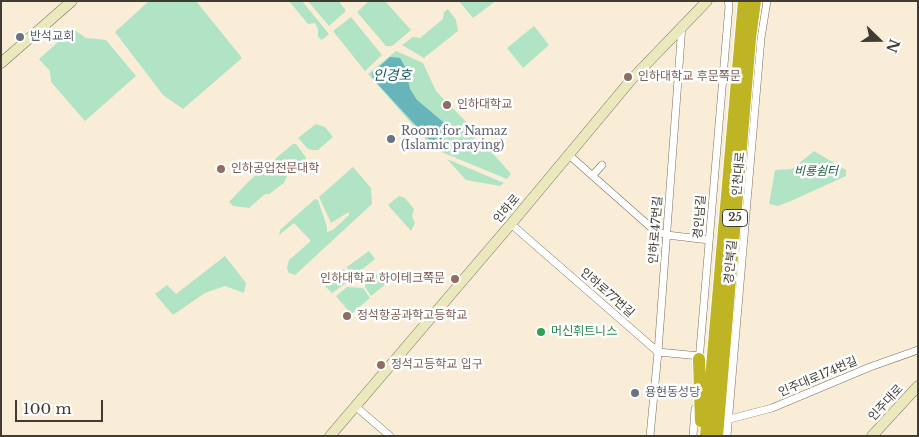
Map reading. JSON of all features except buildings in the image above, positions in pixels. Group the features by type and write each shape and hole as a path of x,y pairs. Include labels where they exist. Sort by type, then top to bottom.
{"highway":[{"name":"인천대로","path":"705,436 744,1"},
{"name":"인천대로","path":"717,436 750,38 755,1"},
{"path":"700,358 700,417 705,436"}],"main road":[{"name":"인하로","path":"330,436 511,224 631,79 707,1"},
{"path":"1,64 65,4"},
{"name":"인주대로","path":"872,436 918,386"}],"street":[{"name":"경인남길","path":"693,436 728,1"},
{"name":"경인북길","path":"727,436 761,38 767,1"},
{"name":"인하로47번길","path":"650,436 682,25"},
{"path":"569,155 656,231 667,236 709,240"},
{"path":"592,175 602,165"},
{"name":"인하로77번길","path":"511,224 658,352"},
{"name":"인주대로174번길","path":"728,419 772,408 870,367 918,350"},
{"path":"658,352 700,358"},
{"path":"355,406 390,436"}],"green space":[{"path":"149,1 196,1 242,58 183,109 163,95 115,32"},
{"path":"289,1 302,1 329,34 322,40 318,37 318,29 315,23 308,24"},
{"path":"308,1 339,1 346,11 329,26"},
{"path":"369,1 385,1 411,30 392,46 386,46 357,12"},
{"path":"459,1 496,1 473,18"},
{"path":"448,9 456,20 458,31 424,58 402,45 413,37 420,38 443,19 444,12"},
{"path":"351,17 382,55 365,71 333,31"},
{"path":"534,26 549,45 523,68 507,48"},
{"path":"73,29 86,38 106,40 136,76 85,121 51,82 50,71 39,59"},
{"path":"396,51 423,63 436,91 478,134 473,140 479,147 484,143 511,174 507,179 434,149 368,74"},
{"path":"316,124 325,127 333,137 318,150 308,149 298,138"},
{"path":"293,144 296,144 305,156 308,163 304,168 299,171 293,169 288,174 284,183 269,194 265,194 249,208 233,206 229,202 251,179"},
{"name":"비룡쉼터","path":"814,151 846,170 846,176 778,206 769,204 775,170 792,169"},
{"path":"447,159 504,183 500,186 466,180"},
{"path":"353,167 371,188 372,204 295,275 289,273 287,268 289,260 311,241 294,223 279,235 280,230 315,199 318,200 327,232 333,230 349,215 349,212 331,223 319,197"},
{"path":"399,196 405,198 414,209 412,216 415,223 411,231 388,205"},
{"path":"369,251 375,259 350,279 347,267"},
{"path":"225,256 246,283 244,293 225,286 205,293 173,315 155,294 167,285 176,294"},
{"path":"344,269 349,281 332,293 325,286"},
{"path":"374,270 386,284 371,296 365,287 365,278"},
{"path":"347,287 363,288 370,298 351,314 336,296"}],"water":[{"name":"인경호","path":"390,57 400,58 405,67 410,89 417,100 448,126 432,143 373,79 372,73"}],"place":[{"name":"반석교회","path":"20,37"},
{"name":"인하대학교 후문쪽문","path":"628,77"},
{"name":"인하대학교","path":"447,105"},
{"name":"Room for Namaz (Islamic praying)","path":"391,139"},
{"name":"인하공업전문대학","path":"221,169"},
{"name":"인하대학교 하이테크쪽문","path":"455,279"},
{"name":"정석항공과학고등학교","path":"347,316"},
{"name":"머신휘트니스","path":"541,332"},
{"name":"정석고등학교 입구","path":"381,365"},
{"name":"용현동성당","path":"635,393"}]}
